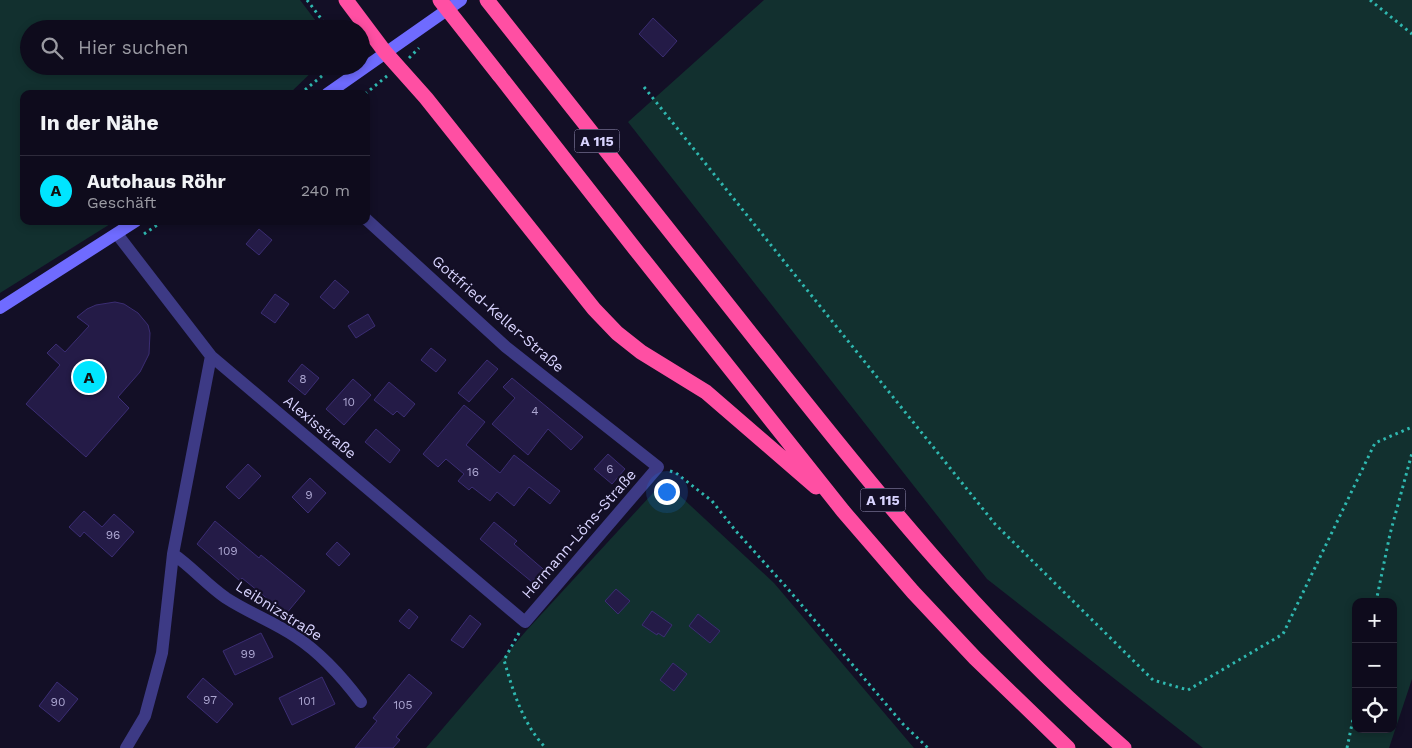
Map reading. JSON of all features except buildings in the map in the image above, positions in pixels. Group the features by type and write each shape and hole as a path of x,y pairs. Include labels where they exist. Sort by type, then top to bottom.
{"highway":[{"path":"346,0 361,20"},
{"name":"A 115","path":"440,0 645,262 843,510 913,592 962,644 1068,748"},
{"name":"A 115","path":"487,0 679,245 882,498 941,567 998,629 1124,748"},
{"path":"370,32 385,52 426,98 605,321 640,352 706,392 843,510"}],"main road":[{"path":"370,63 460,0"},
{"path":"333,90 353,75"},
{"path":"0,308 130,225"}],"street":[{"name":"Gottfried-Keller-Straße","path":"370,223 506,347 658,467"},
{"name":"Alexisstraße","path":"117,234 211,356 525,622"},
{"path":"126,748 145,716 162,653 173,554 211,356"},
{"name":"Hermann-Löns-Straße","path":"525,622 658,467"},
{"name":"Leibnizstraße","path":"173,554 224,596 298,638 345,680 361,702"}],"path":[{"path":"307,0 322,20"},
{"path":"1370,0 1412,34"},
{"path":"305,90 323,75"},
{"path":"370,90 376,85"},
{"path":"644,87 995,524 1153,680 1188,690 1283,634 1375,443 1412,427"},
{"path":"1377,598 1390,534 1412,453"},
{"path":"658,467 676,473 712,501 903,724 928,748"},
{"path":"525,622 504,660 514,694 536,737 546,748"},
{"path":"1347,748 1352,724"}],"green space":[{"path":"0,0 300,0 315,20 20,20 20,75 309,75 293,90 20,90 20,225 109,225 0,293"},
{"path":"764,0 1412,0 1412,679 1397,724 1397,598 1352,598 1352,733 1394,733 1389,748 1203,748 987,579 628,122"},
{"path":"664,481 774,583 914,748 426,748 526,631"}],"place":[{"name":"Autohaus Röhr","path":"89,377"}]}
